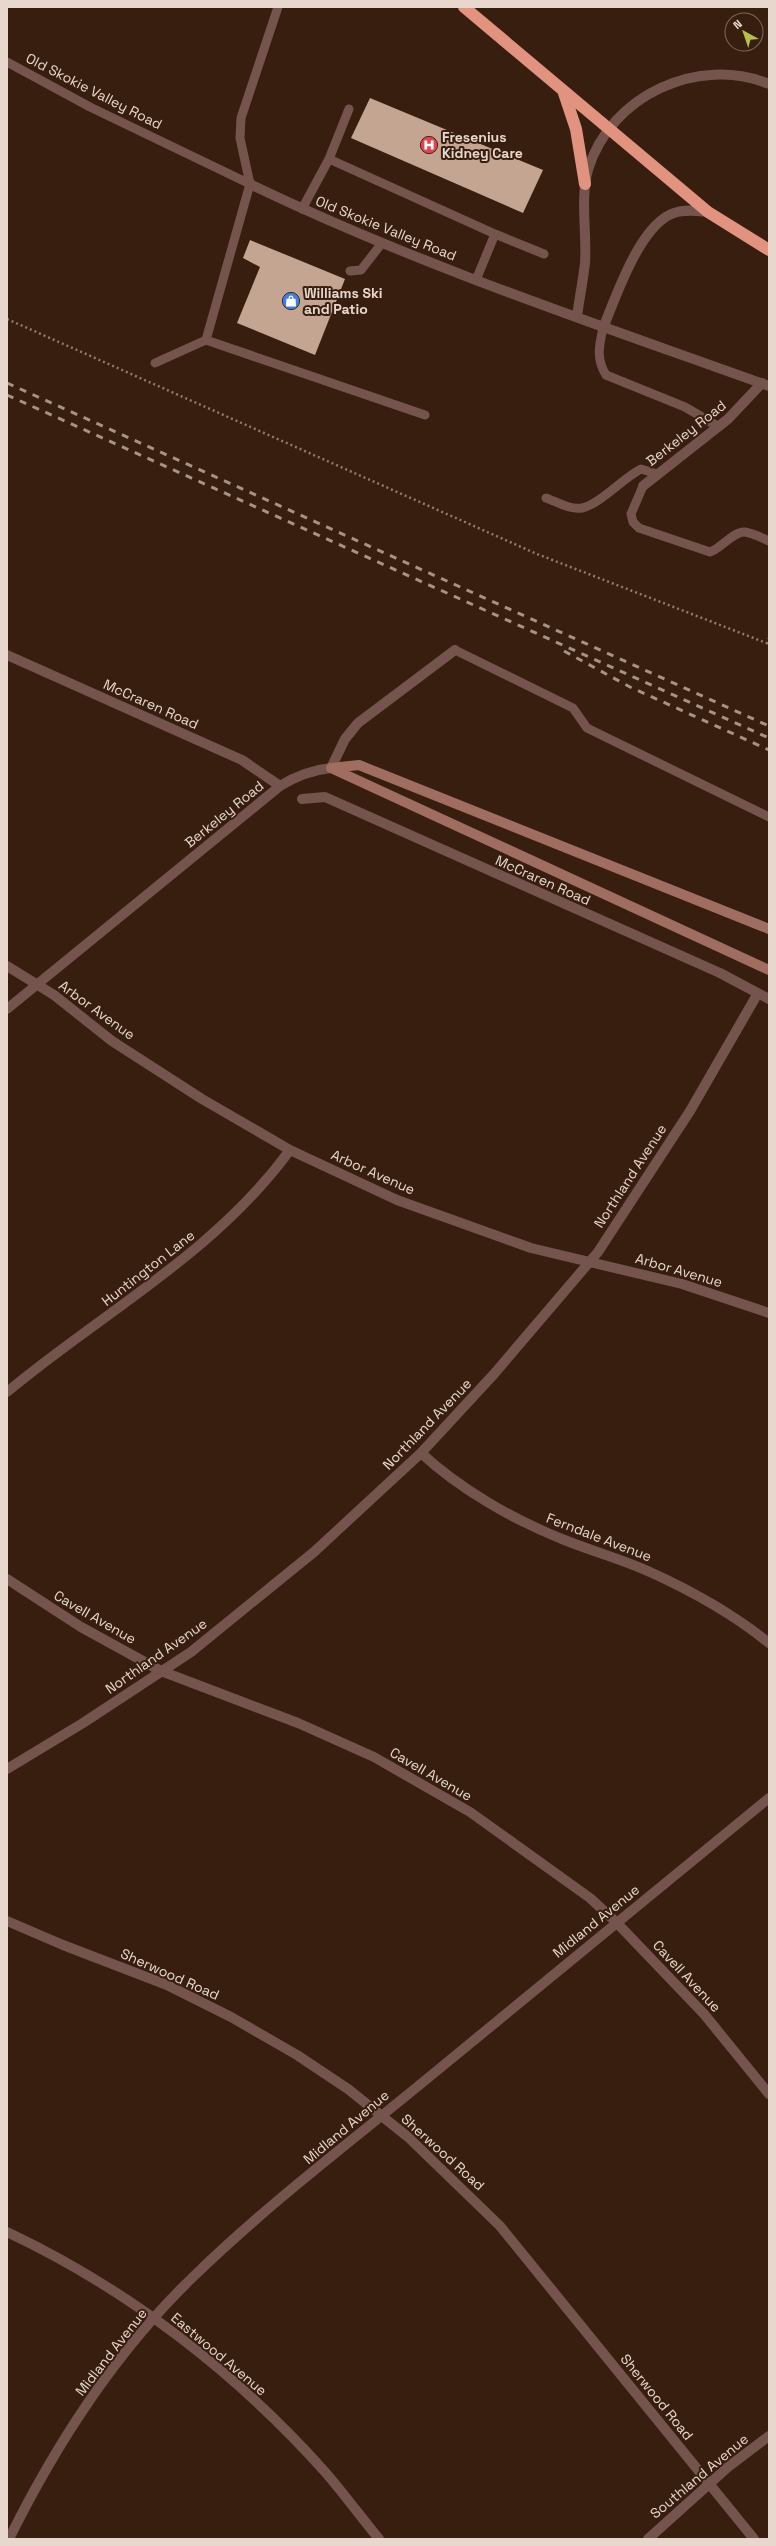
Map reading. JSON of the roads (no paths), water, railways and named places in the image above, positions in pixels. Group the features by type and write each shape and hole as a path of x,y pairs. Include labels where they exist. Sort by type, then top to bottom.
{"highway":[{"path":"464,7 708,212 769,250"},
{"path":"562,90 576,129 585,184"}],"main road":[{"path":"331,768 359,765 769,929"},
{"path":"331,768 769,970"}],"street":[{"path":"577,317 584,264 585,184 593,157 609,129 639,101 662,86 679,80 705,74 729,74 769,84"},
{"name":"Old Skokie Valley Road","path":"250,184 302,209 382,243 476,280 603,328 766,384"},
{"path":"603,328 643,241 659,222 674,213 690,210 708,212"},
{"name":"Berkeley Road","path":"643,486 656,474 719,427 766,384"},
{"path":"331,768 345,739 358,723 455,650"},
{"name":"McCraren Road","path":"7,654 242,760 280,786"},
{"name":"Berkeley Road","path":"7,1009 280,786 300,775 316,770 331,768"},
{"name":"McCraren Road","path":"302,799 325,797 720,973 769,999"},
{"name":"Arbor Avenue","path":"7,966 37,984 112,1041 202,1099 290,1150 397,1200 531,1248 587,1262 611,1265 682,1284 769,1313"},
{"name":"Northland Avenue","path":"7,1768 83,1723 191,1652 314,1552 420,1452 494,1374 587,1262 598,1252 690,1111 758,993"},
{"name":"Huntington Lane","path":"7,1392 182,1262 216,1232 270,1177 290,1150"},
{"name":"Ferndale Avenue","path":"420,1452 448,1475 525,1522 562,1539 649,1571 700,1597 769,1644"},
{"name":"Cavell Avenue","path":"7,1579 81,1628 161,1671 298,1723 374,1757 470,1812 590,1898 616,1922 704,2014 769,2094"},
{"name":"Midland Avenue","path":"9,2539 50,2462 96,2393 155,2318 194,2276 251,2225 382,2116 616,1922 769,1798"},
{"name":"Sherwood Road","path":"7,1921 63,1945 167,1985 232,2017 297,2055 348,2089 382,2116 413,2142 500,2226 754,2539"},
{"name":"Eastwood Avenue","path":"7,2232 101,2282 155,2318 251,2397 325,2473 379,2539"},
{"name":"Southland Avenue","path":"648,2539 709,2483 769,2436"}],"lane":[{"path":"206,340 250,184 240,138 241,118 278,7"},
{"name":"Old Skokie Valley Road","path":"7,62 90,107 250,184"},
{"path":"302,209 329,158 349,109"},
{"path":"329,158 495,234 544,254"},
{"path":"476,280 495,234"},
{"path":"350,271 361,270 382,243"},
{"path":"603,328 598,351 601,366 606,375 685,407 719,427"},
{"path":"155,363 206,340 425,415"},
{"path":"546,498 571,507 582,508 594,502 627,476 640,468 656,474"},
{"path":"643,486 631,514 633,522 639,528 710,552 718,550 736,534 744,532 769,541"},
{"path":"455,650 572,708 586,728 769,817"}],"railway":[{"path":"7,383 769,726"},
{"path":"7,395 769,738"},
{"path":"564,651 630,687 769,750"}],"place":[{"name":"Fresenius Kidney Care","path":"429,145"},
{"name":"Williams Ski and Patio","path":"291,301"}]}
